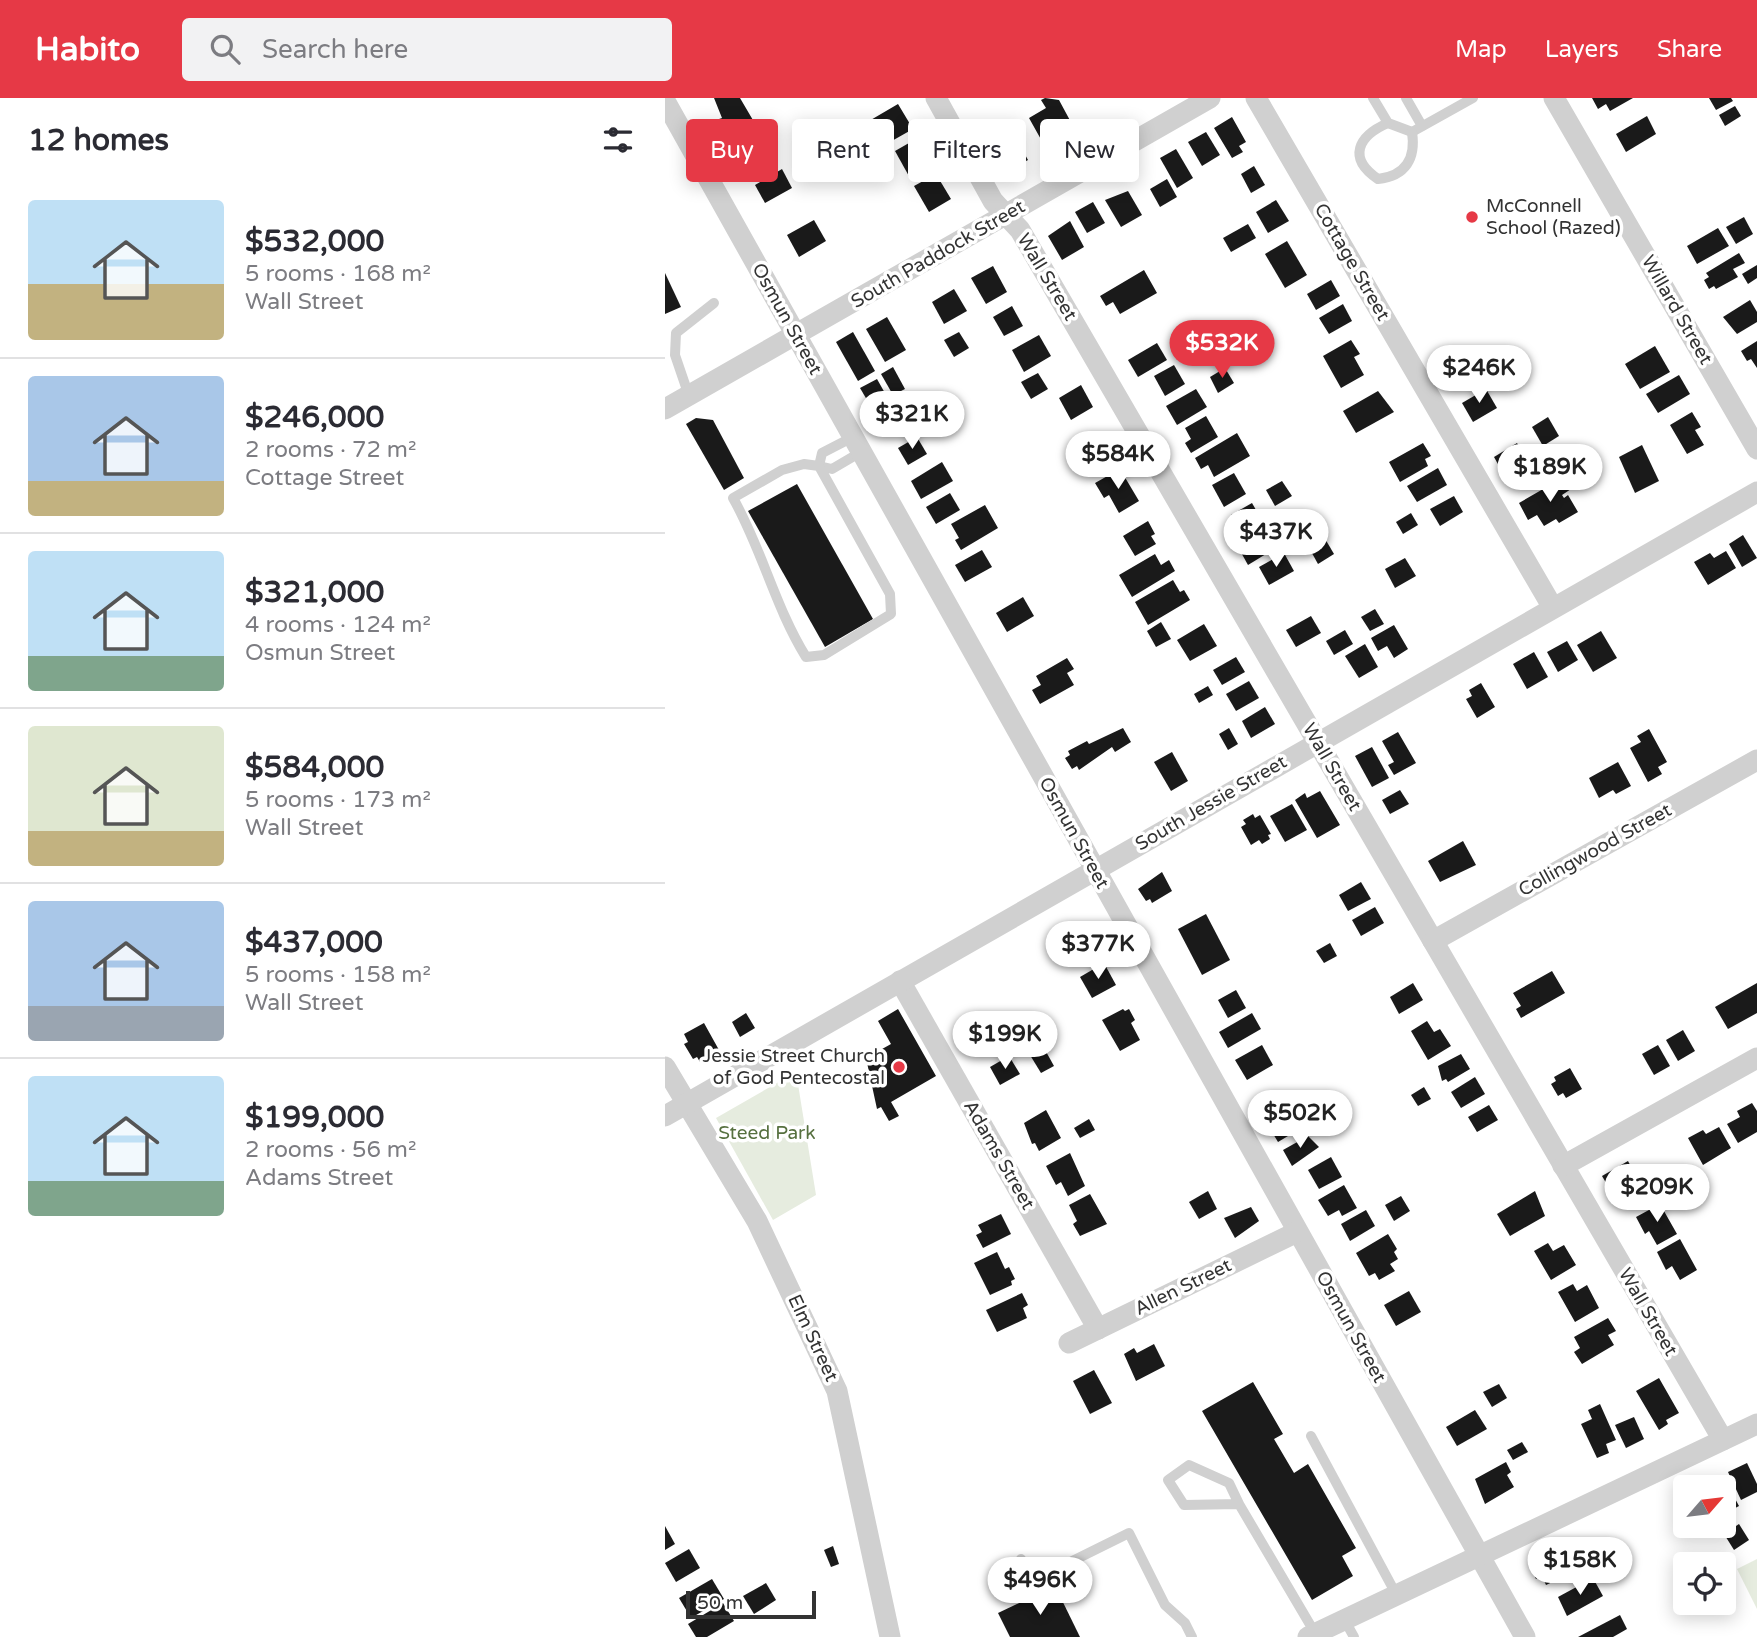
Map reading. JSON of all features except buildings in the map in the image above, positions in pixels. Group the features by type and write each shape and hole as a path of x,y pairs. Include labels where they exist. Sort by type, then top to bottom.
{"street":[{"name":"Wall Street","path":"936,98 993,201 1020,230 1723,1440"},
{"name":"South Paddock Street","path":"665,409 1210,98"},
{"name":"Cottage Street","path":"1256,98 1553,608"},
{"name":"Willard Street","path":"1554,98 1757,449"},
{"name":"Osmun Street","path":"665,101 1525,1637"},
{"name":"South Jessie Street","path":"665,1116 1757,492"},
{"name":"Collingwood Street","path":"1433,941 1757,760"},
{"name":"Adams Street","path":"900,981 1098,1329"},
{"path":"1563,1166 1757,1058"},
{"name":"Elm Street","path":"665,1067 761,1229 837,1391 890,1637"},
{"name":"Allen Street","path":"1069,1343 1297,1232"},
{"path":"1311,1635 1349,1628 1396,1594 1757,1424"}],"lane":[{"path":"1373,98 1388,123"},
{"path":"1406,98 1417,129 1408,165 1401,173 1378,179 1366,171 1359,156 1360,143 1370,130 1388,123 1417,129 1473,98"},
{"path":"689,396 674,355 676,333 714,303"},
{"path":"857,445 822,453 819,466 890,593 891,614 824,655 806,657 793,637 745,520 733,498 782,470 804,464 819,466 832,469 857,445"},
{"path":"1311,1436 1396,1594"},
{"path":"1239,1504 1184,1505 1168,1480 1189,1465 1229,1483 1311,1635"},
{"path":"1021,1559 1032,1581 1129,1533 1165,1605 1185,1623 1192,1637"}],"green space":[{"name":"Steed Park","path":"796,1072 816,1195 773,1220 716,1118"},
{"path":"1757,1559 1757,1609 1737,1569"}],"place":[{"name":"McConnell School (Razed)","path":"1472,217"},
{"name":"Jessie Street Church of God Pentecostal","path":"899,1067"}]}
